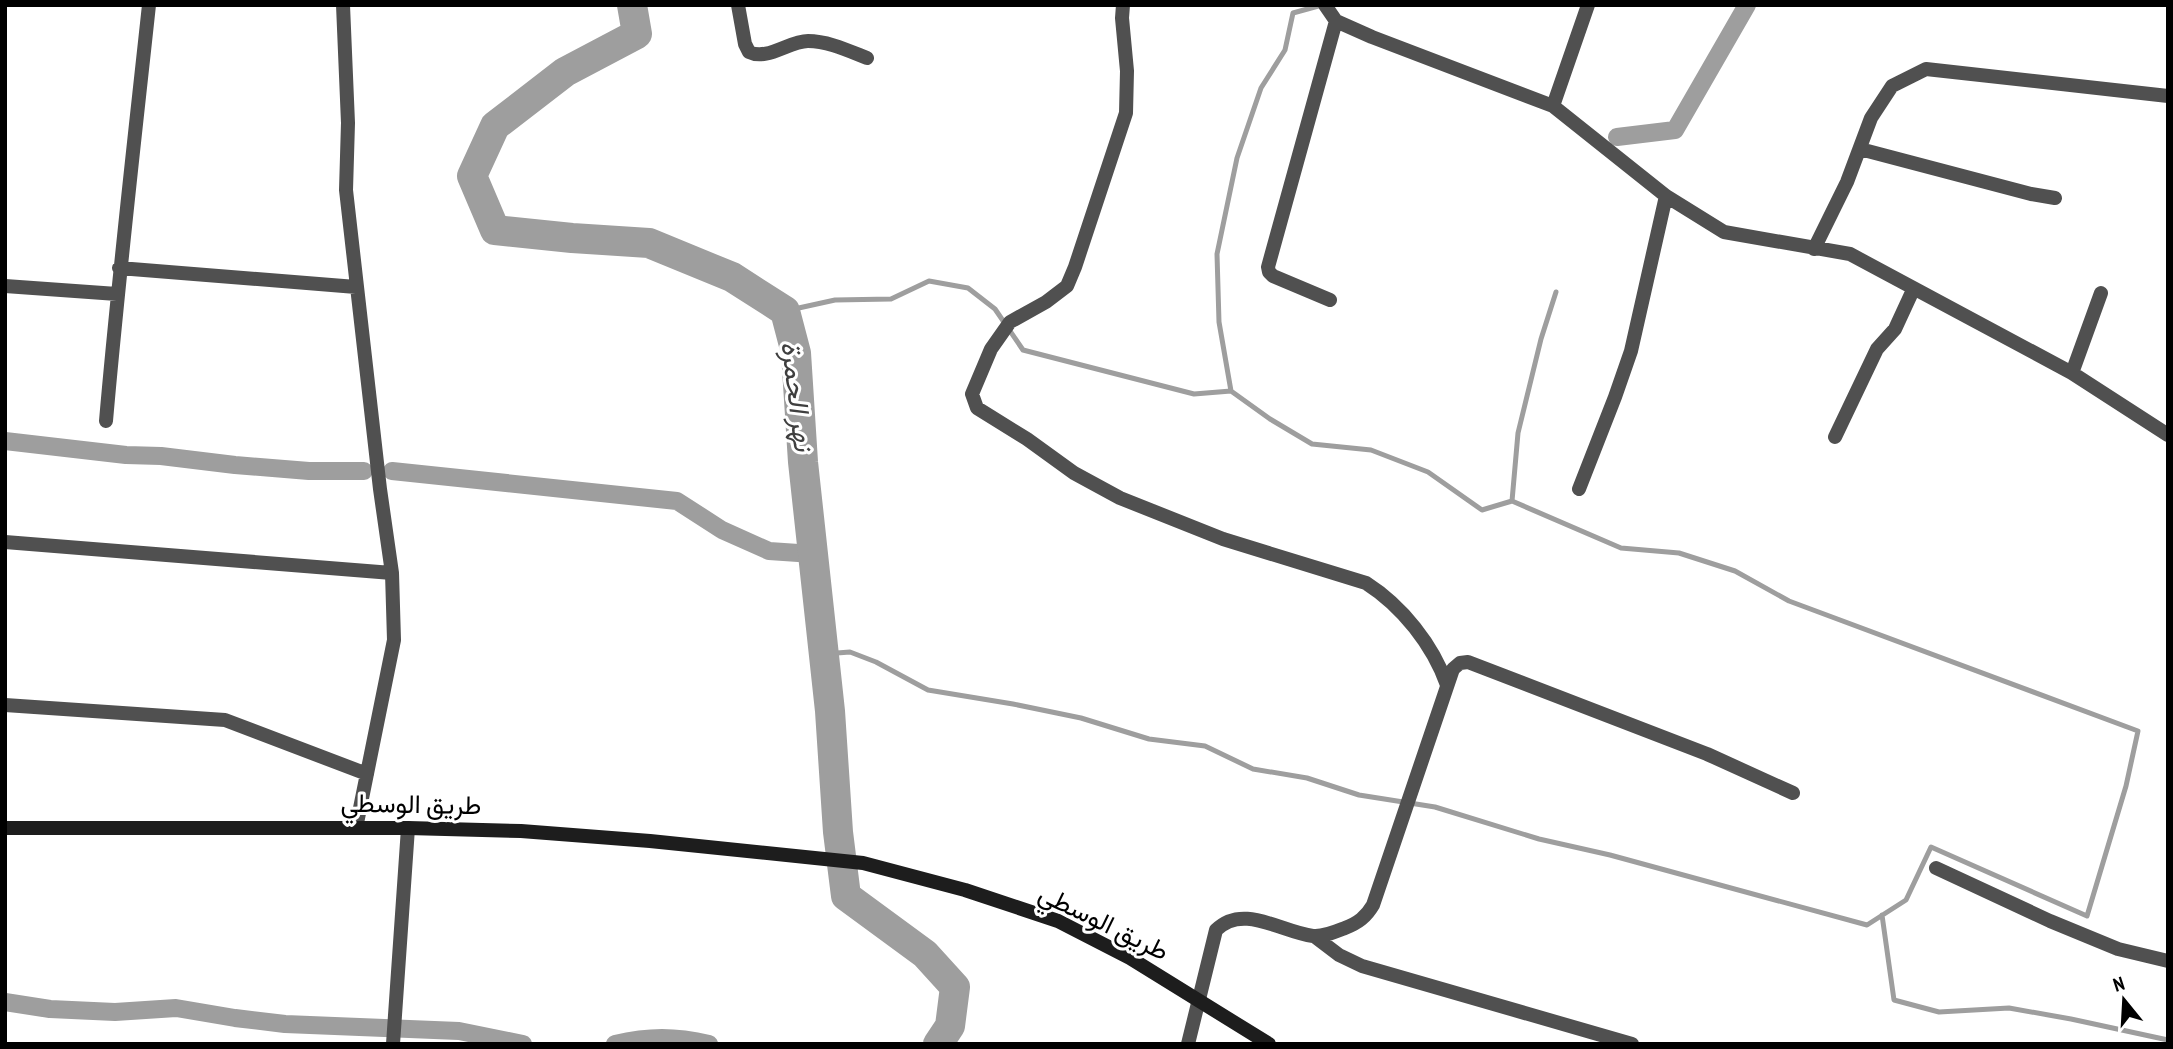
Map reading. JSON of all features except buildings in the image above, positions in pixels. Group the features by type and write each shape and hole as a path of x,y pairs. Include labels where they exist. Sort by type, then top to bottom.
{"main road":[{"name":"طريق الوسطي","path":"5,828 408,828 521,831 863,863 953,887 1058,921 1199,999 1269,1044"}],"street":[{"path":"106,421 117,294 149,5"},
{"path":"738,5 745,44 754,55 769,53 789,44 811,41 867,58"},
{"path":"1123,5 1127,71 1126,113 1075,267 1067,286 1046,302 1010,322 988,354 972,394 974,404 980,411 1027,439 1090,484 1150,512 1223,539 1366,583 1379,592 1417,631 1438,663 1447,685"},
{"path":"1553,106 1587,5"},
{"path":"343,6 348,123 346,190 392,573 394,640 356,828"},
{"path":"1330,300 1273,276 1268,267 1330,12 1372,37 1553,106 1666,196 1724,232 1850,254 2072,373 2168,435"},
{"path":"1814,249 1847,182 1871,118 1892,86 1926,69 2168,96"},
{"path":"1860,149 2055,198"},
{"path":"1579,489 1630,351 1666,196"},
{"path":"120,268 356,287"},
{"path":"5,286 117,294"},
{"path":"1835,437 1877,349 1895,329 1913,290"},
{"path":"2072,373 2101,293"},
{"path":"5,542 392,573"},
{"path":"1314,936 1348,928 1367,916 1452,669 1468,662 1707,754 1793,793"},
{"path":"5,705 225,720 367,774"},
{"path":"393,1044 408,828"},
{"path":"1936,868 2095,940 2118,949 2168,961"},
{"path":"1188,1044 1216,930 1223,922 1246,917 1314,936 1339,955 1362,966 1632,1044"}],"waterway":[{"name":"نهر الحمرة","path":"632,5 637,34 565,72 495,126 472,176 495,230 649,243 732,277 785,311 796,353 803,462 830,711 838,832 846,896 925,954 955,987 950,1026 938,1044"},
{"path":"1231,391 1219,322 1217,254 1237,158 1261,88 1285,50 1293,13 1322,5"},
{"path":"1617,137 1675,130 1747,5"},
{"path":"785,311 835,300 891,299 929,281 968,288 995,309 1023,350 1194,394 1231,391 1312,444 1371,450 1428,472 1482,510 1512,501 1621,548 1679,553 1735,571 1789,601 2138,731 2126,786 2087,916 1931,847 1906,900 1867,925 1610,855 1539,839 1435,807 1359,795 1307,778 1253,769 1205,746 1149,739 1081,718 928,690 876,662 850,652 824,654"},
{"path":"1512,501 1518,433 1541,339 1556,292"},
{"path":"5,441 235,465 309,471 364,471"},
{"path":"392,471 677,501 722,530 769,551 813,554"},
{"path":"1882,915 1894,1000 1939,1012 2009,1008 2168,1040"},
{"path":"5,1002 50,1009 115,1012 176,1008 285,1024 459,1031 523,1044"},
{"path":"615,1044 662,1038 709,1044"}]}
